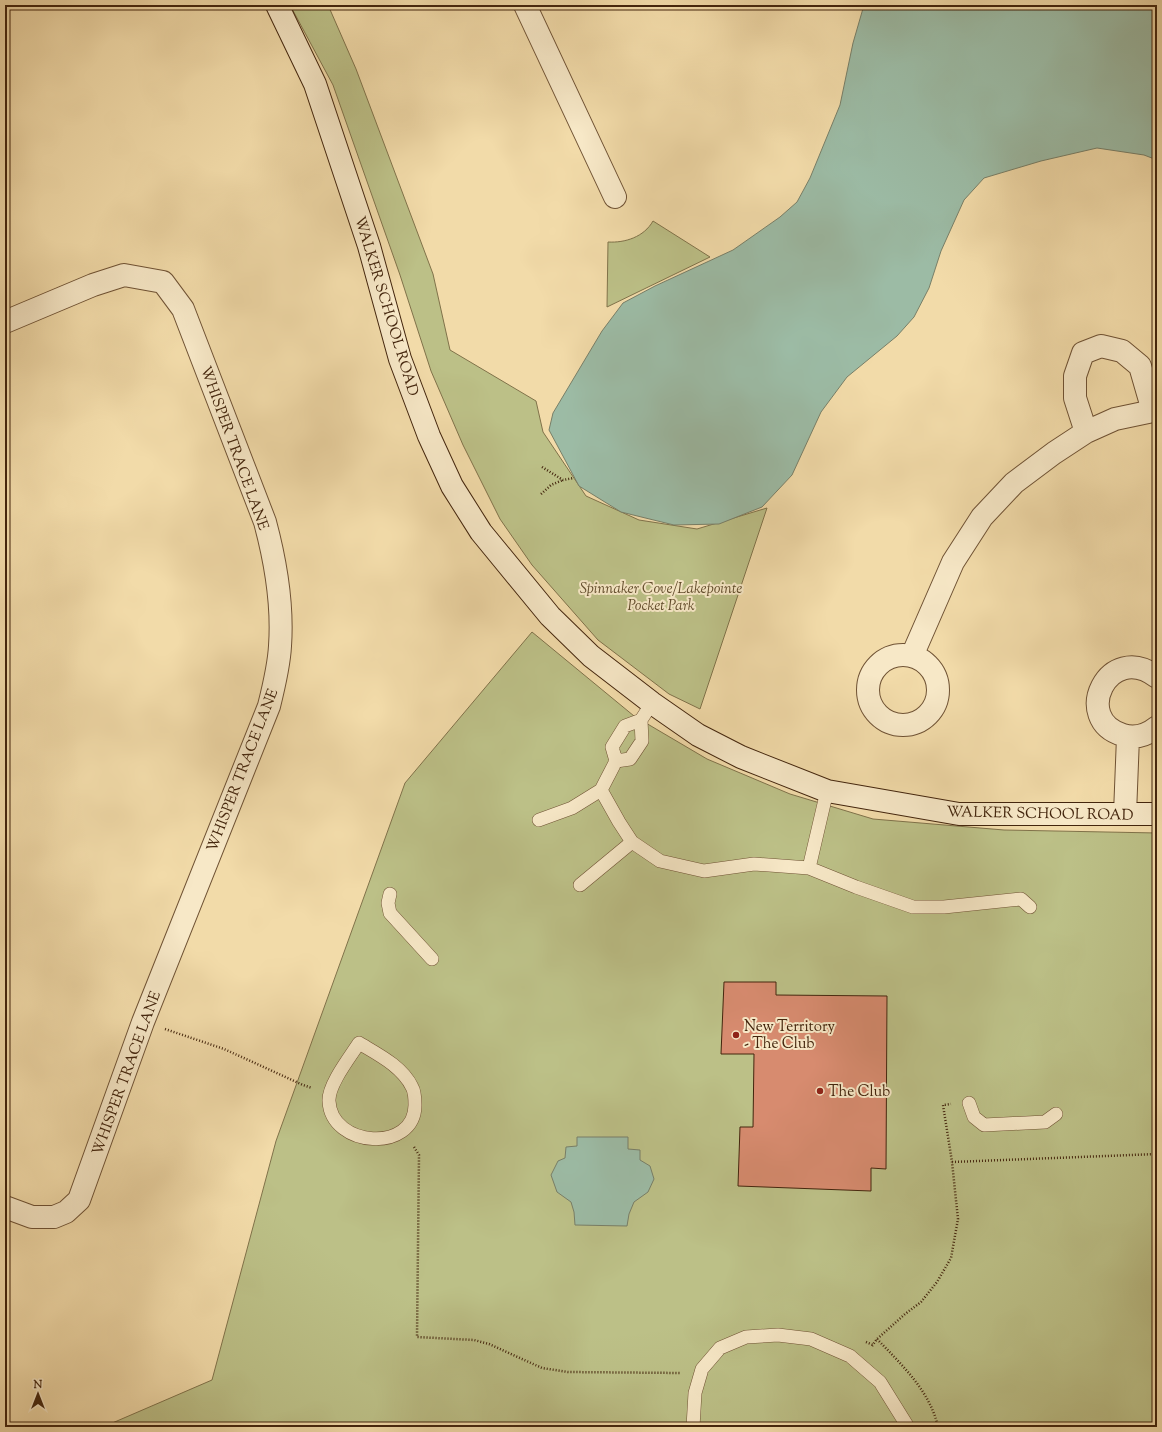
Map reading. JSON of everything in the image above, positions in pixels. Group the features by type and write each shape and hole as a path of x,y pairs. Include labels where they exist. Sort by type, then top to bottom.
{"street":[{"name":"WALKER SCHOOL ROAD","path":"277,5 315,84 369,246 400,359 429,436 452,486 481,532 550,616 646,711 735,754 827,791 959,814 1157,814"},
{"path":"525,5 615,197"},
{"name":"WHISPER TRACE LANE","path":"5,322 93,285 124,275 163,282 183,309 265,522 273,553 281,615 280,646 276,676 269,706 143,1022 79,1200 66,1212 54,1217 32,1217 5,1207"},
{"path":"912,656 954,562 982,517 1014,483 1054,453 1086,432 1115,419 1155,411 1140,366 1122,351 1101,346 1082,353 1075,376 1075,398 1086,432"},
{"path":"1154,668 1124,668 1113,673 1104,682 1099,693 1098,704 1100,716 1107,726 1116,734 1128,737 1139,737 1150,733 1157,727"},
{"path":"1125,814 1128,737"}],"lane":[{"path":"616,761 630,759 642,741 646,711"},
{"path":"539,820 572,808 601,790 616,761 612,747 625,726 646,711"},
{"path":"601,790 632,842 660,861 704,871 754,864 809,868 856,887 913,907 944,907 1021,899 1030,907"},
{"path":"809,868 827,791"},
{"path":"580,885 632,842"},
{"path":"390,894 388,903 390,913 432,959"},
{"path":"359,1043 396,1068 412,1087 415,1097 415,1109 411,1121 403,1130 388,1137 376,1139 358,1136 345,1129 334,1119 328,1101 330,1093 331,1086 359,1043"},
{"path":"970,1103 974,1117 984,1125 1045,1122 1056,1114"},
{"path":"693,1427 695,1393 702,1369 720,1348 746,1337 778,1336 810,1339 850,1356 880,1382 908,1427"}],"path":[{"path":"542,467 563,480"},
{"path":"541,494 551,485 563,480 574,478"},
{"path":"143,1022 224,1049 303,1085 330,1093"},
{"path":"858,1363 877,1339 921,1302 937,1282 950,1258 958,1219 952,1162 943,1105 970,1103"},
{"path":"403,1130 419,1155 417,1337 474,1340 489,1344 542,1368 568,1372 683,1372"},
{"path":"952,1162 1157,1154"},
{"path":"877,1339 907,1369 926,1396 938,1427"},
{"path":"860,1340 872,1345"}],"green space":[{"name":"Spinnaker Cove/Lakepointe Pocket Park","path":"290,5 328,5 356,69 433,274 450,350 536,401 543,432 586,496 639,520 697,529 767,508 700,709 669,694 598,640 532,565 500,519 463,445 431,371 400,275 333,85"},
{"path":"653,221 710,257 607,307 608,242 634,238 645,231"},
{"name":"New Territory - The Club","path":"532,632 634,716 707,759 790,794 873,819 1004,830 1157,833 1157,1427 109,1427 110,1424 212,1380 276,1141 405,783"}],"shaded area":[{"path":"864,5 1157,5 1157,160 1144,155 1097,148 1041,161 984,178 964,200 941,251 929,288 914,317 897,336 847,377 821,412 792,475 762,507 719,524 674,525 621,512 579,486 549,430 553,413 602,331 623,303 655,286 733,250 780,217 797,202 810,178 840,105 853,43"},
{"path":"577,1137 628,1137 628,1149 640,1150 640,1160 650,1166 654,1179 648,1192 634,1202 629,1214 627,1226 575,1225 574,1212 571,1202 557,1192 551,1175 558,1161 565,1158 566,1147 577,1146"}],"building":[{"name":"The Club","path":"724,982 776,982 776,995 887,996 886,1169 871,1168 871,1191 738,1186 740,1127 753,1127 754,1054 721,1054"}],"place":[{"name":"New Territory - The Club","path":"736,1035"},
{"name":"The Club","path":"820,1091"}]}
